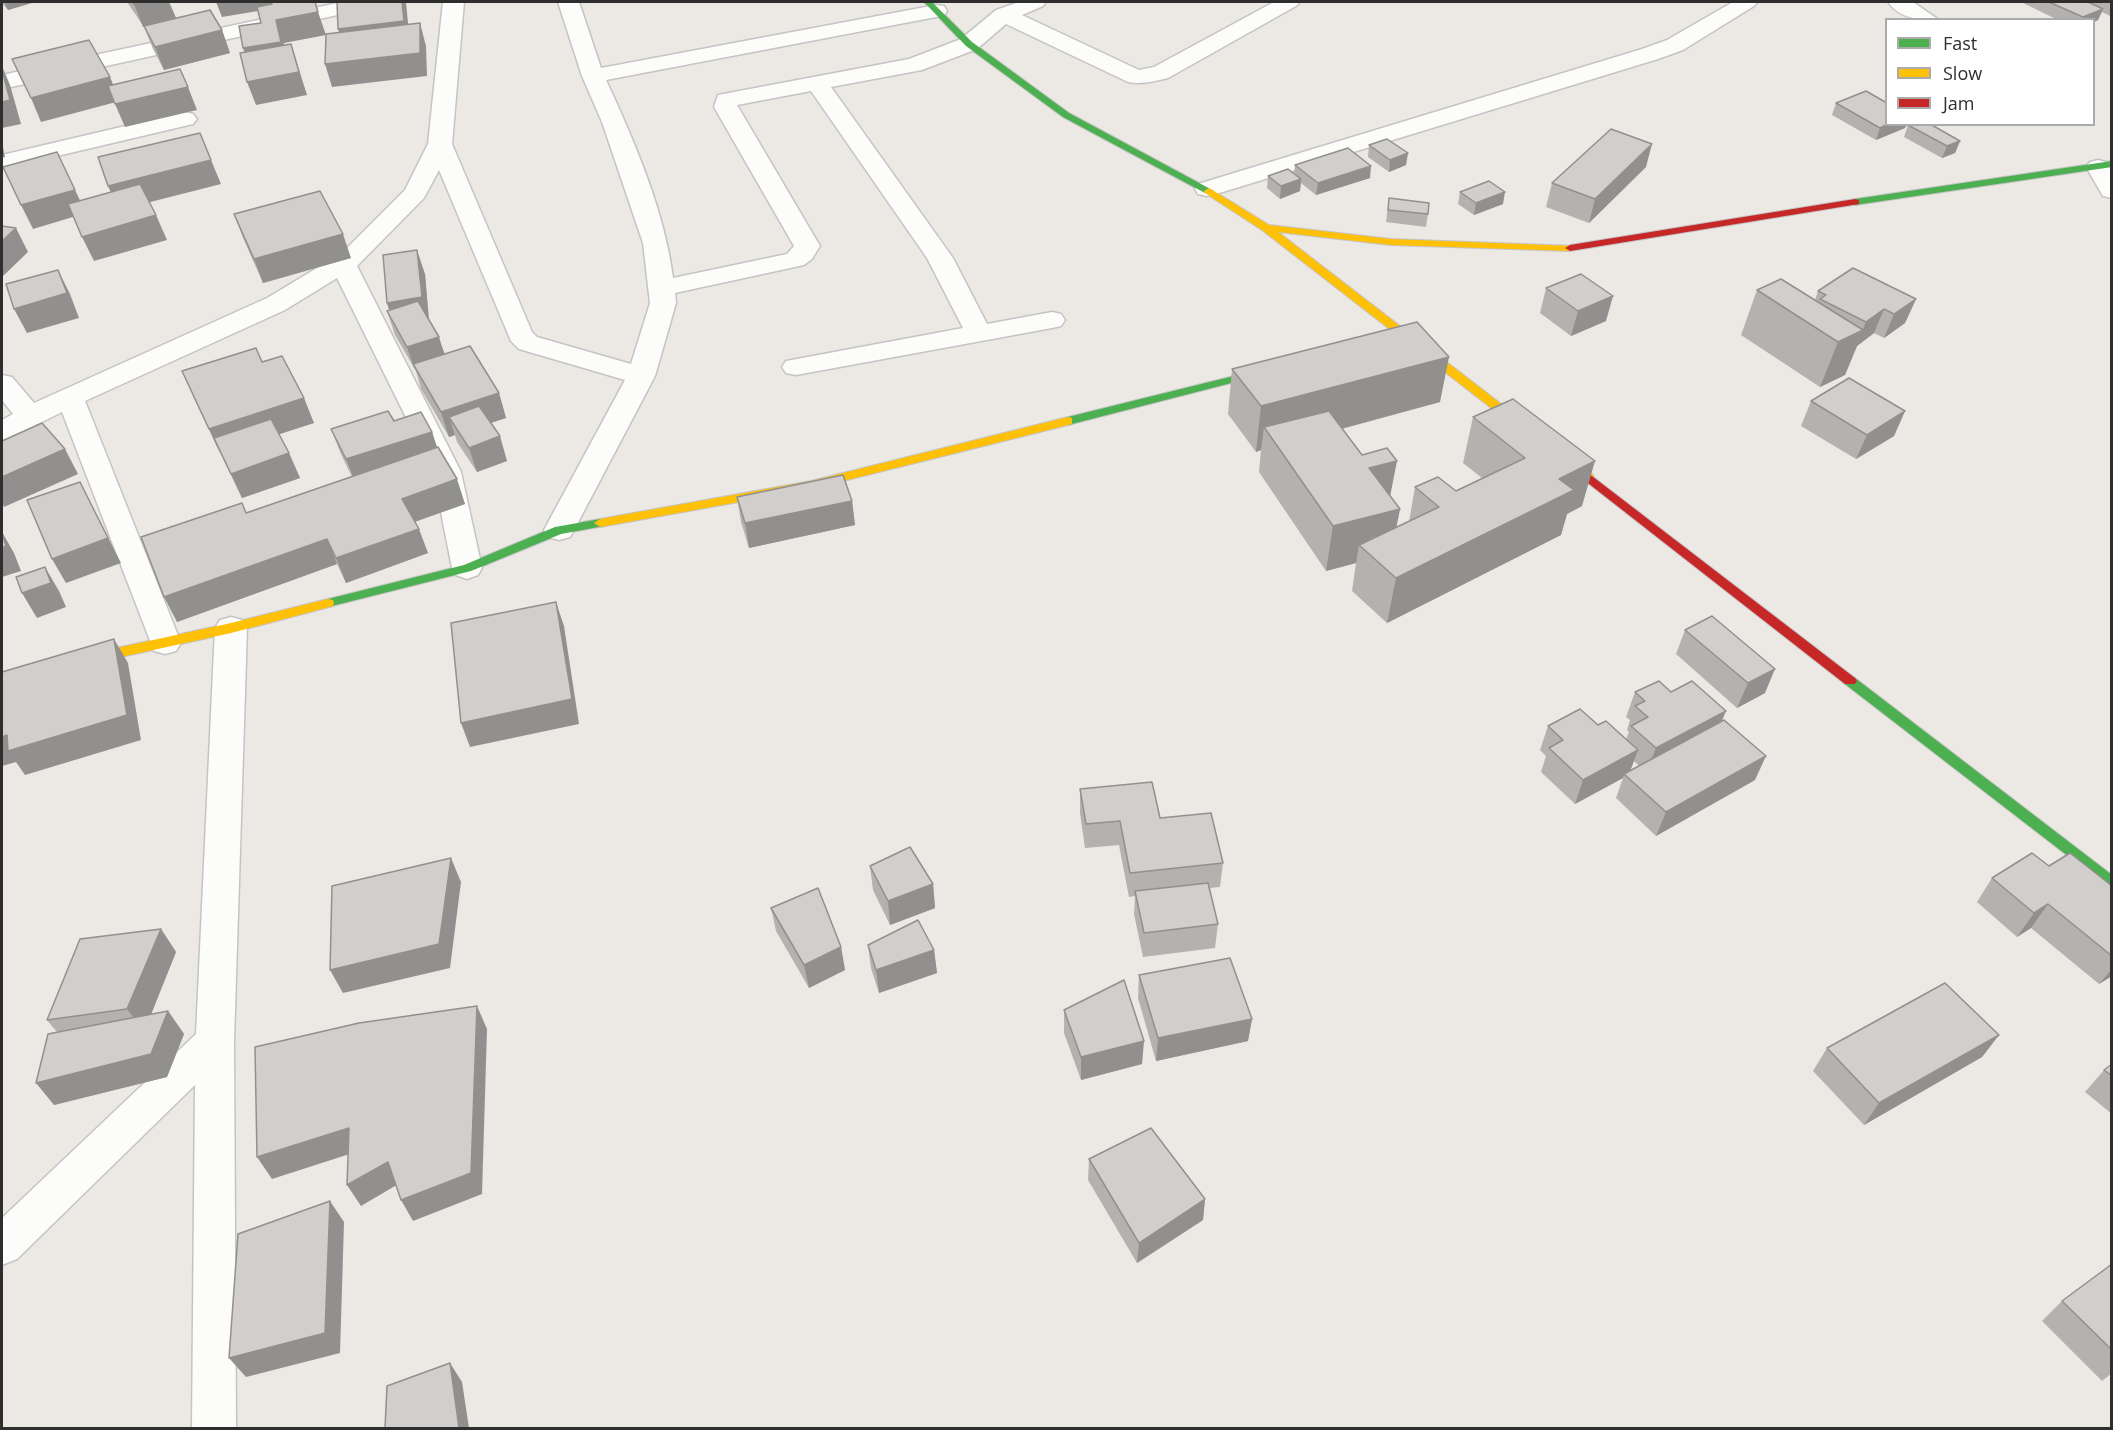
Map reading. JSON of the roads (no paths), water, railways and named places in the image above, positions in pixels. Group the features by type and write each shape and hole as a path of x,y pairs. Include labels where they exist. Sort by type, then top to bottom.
{"street":[{"path":"2,82 369,2"},
{"path":"2,431 30,416 276,304 343,264 415,193 440,144 453,2"},
{"path":"559,530 641,376 663,303 656,243 614,122 593,76 568,2"},
{"path":"661,288 795,260 803,254 807,246 725,107 726,100 914,65 969,44 1005,15 1036,2"},
{"path":"1005,15 1136,77 1160,73 1289,2"},
{"path":"1206,189 1650,54 1675,45 1741,2"},
{"path":"1899,2 1926,18"},
{"path":"593,76 932,6 969,44 1066,115 1206,189 1266,228 2112,884"},
{"path":"817,84 940,258 979,333"},
{"path":"2,162 185,118"},
{"path":"440,144 520,335 528,343 641,376"},
{"path":"1266,228 1391,242 1564,249 1813,208 2105,166 2112,192"},
{"path":"343,264 447,472 467,568"},
{"path":"796,368 1052,320"},
{"path":"1383,341 1406,335"},
{"path":"2,678 165,643 467,568 559,530 811,484 1282,367"},
{"path":"2,383 30,416"},
{"path":"70,398 165,643"},
{"path":"214,1428 214,1041 231,627"},
{"path":"2,1245 214,1041"}]}
